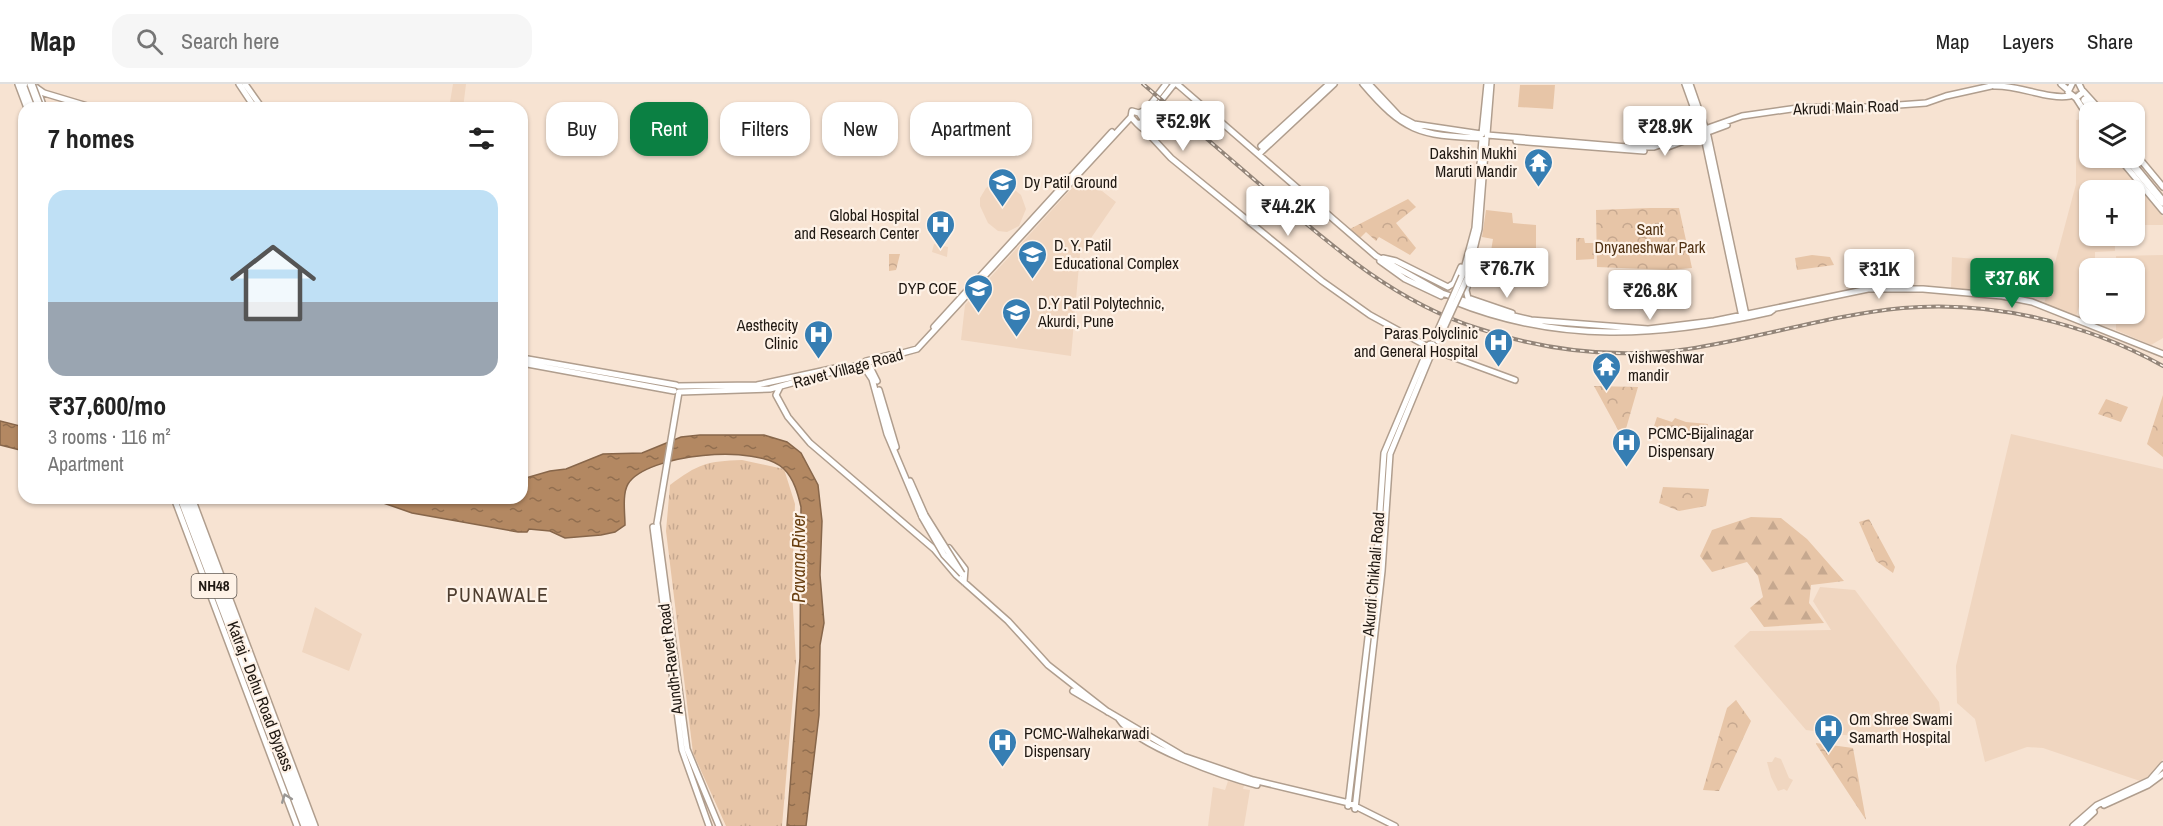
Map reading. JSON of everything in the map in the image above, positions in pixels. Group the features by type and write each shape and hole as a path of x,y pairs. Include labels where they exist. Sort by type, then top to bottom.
{"highway":[{"path":"23,84 30,102"},
{"path":"33,85 40,102"},
{"path":"2075,96 2081,102"},
{"path":"2075,96 2082,102"},
{"path":"2135,168 2163,203"},
{"path":"2140,168 2163,195"},
{"name":"Katraj - Dehu Road Bypass","path":"184,504 208,578 310,826"},
{"name":"Katraj - Dehu Road Bypass","path":"189,504 305,826"}],"main road":[{"path":"18,84 25,102"},
{"path":"238,84 251,102"},
{"path":"245,84 258,102"},
{"path":"1166,84 1147,109 1139,113 1134,111 1131,116 1140,122 1172,158 1352,303 1389,327 1515,380"},
{"path":"1140,122 1174,84 1257,153 1376,256 1389,270 1421,287 1489,315 1531,323 1648,329 1744,316 1875,288 2014,298 2042,305 2163,354"},
{"path":"1257,153 1329,84"},
{"path":"1257,153 1334,84"},
{"path":"1363,84 1387,112 1404,125 1421,131 1447,131"},
{"path":"1369,84 1391,108 1407,121 1447,131"},
{"path":"1489,84 1474,228 1466,276 1472,276 1466,290 1468,298 1531,323"},
{"path":"1685,84 1705,131"},
{"path":"1690,84 1705,131 1744,316"},
{"path":"2024,84 2075,96 2081,96 2083,87"},
{"path":"2061,84 2079,102"},
{"path":"2072,84 2075,96"},
{"path":"33,85 44,93 74,102"},
{"name":"Akrudi Main Road","path":"1447,131 1638,151 1663,149 1747,116 1805,107 1918,104 1991,85 2020,87 2050,95 2075,96"},
{"path":"2083,87 2094,102"},
{"path":"1139,113 1140,122"},
{"name":"Ravet Village Road","path":"677,390 709,387 768,388 865,363 907,350 921,343 1098,146 1131,116"},
{"path":"2145,165 2163,187"},
{"path":"2127,168 2163,211"},
{"path":"1376,256 1396,261 1448,287 1454,284 1461,267"},
{"name":"Akurdi Chikhali Road","path":"1352,806 1376,570 1384,453 1466,276"},
{"path":"528,358 677,390"},
{"path":"865,363 872,378 886,434 944,555 964,578"},
{"path":"528,364 677,390"},
{"path":"781,384 776,395 781,406"},
{"path":"768,388 810,444 934,549 1074,690 1119,719 1189,758 1262,783 1352,806 1395,826"},
{"name":"Aundh-Ravet Road","path":"677,390 655,529 687,760"},
{"path":"177,504 208,578 297,826"},
{"path":"194,504 315,826"},
{"path":"934,549 946,545 965,569 964,578"},
{"path":"687,760 709,826"},
{"path":"687,760 718,826"},
{"path":"2073,826 2097,804 2150,780 2163,765"},
{"path":"2079,826 2099,807 2148,785 2163,774"},
{"path":"1352,806 1390,826"}],"shaded area":[{"path":"453,84 466,84 464,102 450,102"},
{"path":"2076,120 2079,120 2079,168 2122,168 2132,180 2079,180 2079,246 2115,246 2115,251 2095,252 2095,258 2079,258 2079,306 2076,316 2044,304 2076,184"},
{"name":"D. Y. Patil Educational Complex","path":"1083,176 1116,202 1080,254 1071,356 961,340 965,305"},
{"name":"Dy Patil Ground","path":"1004,181 1021,195 1026,209 1019,226 1007,232 998,231 988,223 980,206 980,198 986,188 994,182"},
{"path":"2145,195 2163,217 2163,225 2145,225"},
{"name":"Global Hospital and Research Center","path":"934,244 948,247 947,257 932,252"},
{"path":"2163,255 2163,338 2151,345 2116,330 2116,324 2145,324 2145,258 2116,258 2116,256"},
{"path":"1952,257 1975,259 1972,291 1951,289"},
{"path":"2011,434 2163,469 2163,759 2153,774 2140,781 2043,748 2027,747 1985,762 1975,719 1957,703 1956,666"},
{"path":"1820,587 1855,590 1939,702 1941,718 1907,719 1907,738 1883,740 1806,730 1734,646 1750,631 1831,630 1813,601"},
{"path":"315,607 362,634 349,671 302,652"},
{"path":"1775,757 1781,759 1789,778 1793,780 1787,791 1784,789 1778,791 1771,777 1767,762 1772,762"},
{"path":"1228,781 1244,785 1243,789 1250,790 1244,826 1208,826 1213,787 1225,790"}],"green space":[{"path":"1520,85 1555,85 1553,109 1518,107"},
{"path":"1408,199 1416,207 1396,223 1416,248 1410,255 1379,237 1376,241 1366,232 1359,239 1348,230"},
{"name":"Sant Dnyaneshwar Park","path":"1679,208 1692,268 1669,270 1597,267 1596,210"},
{"path":"1486,210 1512,213 1513,223 1536,225 1536,255 1544,255 1544,270 1490,257 1493,239 1482,237"},
{"path":"1576,238 1584,238 1585,243 1595,243 1594,259 1576,260"},
{"path":"889,254 900,254 896,270 889,271"},
{"path":"1812,255 1830,257 1834,265 1797,270 1795,258"},
{"path":"1881,257 1882,262 1875,284 1868,289 1863,288 1862,259"},
{"path":"1903,269 1903,287 1877,286 1882,270"},
{"path":"1594,386 1638,387 1623,439"},
{"path":"2163,395 2163,457 2147,444"},
{"path":"2106,399 2128,407 2121,422 2098,414"},
{"path":"1657,417 1672,422 1675,418 1686,422 1708,424 1707,434 1669,433 1653,429"},
{"path":"742,460 784,469 795,504 792,590 796,661 782,826 726,826 693,753 666,531 670,485 703,465 720,461"},
{"path":"1663,487 1709,489 1706,506 1679,511 1659,503"},
{"path":"1751,517 1781,518 1807,539 1844,581 1811,585 1809,603 1824,623 1764,627 1750,608 1763,597 1758,576 1747,562 1712,572 1700,556 1712,530"},
{"path":"1869,519 1895,567 1893,573 1876,561 1859,522"},
{"path":"1736,700 1751,721 1719,791 1703,790 1727,708"},
{"path":"1816,744 1853,748 1866,820"}],"water":[{"path":"0,421 18,426 18,450 0,445"},
{"path":"764,435 787,442 801,453 818,485 822,521 820,575 824,623 820,645 819,715 806,826 787,826 800,658 801,507 793,482 784,469 771,461 728,454 678,459 656,465 639,474 628,484 624,498 625,525 615,532 601,535 565,538 550,531 529,529 527,532 518,532 412,513 386,504 528,504 528,477 566,469 603,454 642,453 681,437"}],"tunnel":[{"path":"2068,84 2082,102"},
{"path":"1423,344 1439,352"}],"railway":[{"path":"1143,84 1318,234 1367,271 1420,304 1447,317 1503,336 1581,351 1661,352 1715,344 1876,311 1936,306 2004,311 2037,318 2102,338 2163,366"}],"place":[{"name":"Dakshin Mukhi Maruti Mandir","path":"1538,188"},
{"name":"Dy Patil Ground","path":"1003,208"},
{"name":"Global Hospital and Research Center","path":"940,250"},
{"name":"D. Y. Patil Educational Complex","path":"1033,280"},
{"name":"DYP COE","path":"978,314"},
{"name":"D.Y Patil Polytechnic, Akurdi, Pune","path":"1017,338"},
{"name":"Aesthecity Clinic","path":"819,360"},
{"name":"Paras Polyclinic and General Hospital","path":"1499,368"},
{"name":"vishweshwar mandir","path":"1607,392"},
{"name":"PCMC-Bijalinagar Dispensary","path":"1627,468"},
{"name":"Om Shree Swami Samarth Hospital","path":"1828,754"},
{"name":"PCMC-Walhekarwadi Dispensary","path":"1003,768"}],"district":[{"name":"PUNAWALE","path":"498,595"}],"water label":[{"name":"Pavana River","path":"799,558"}]}
